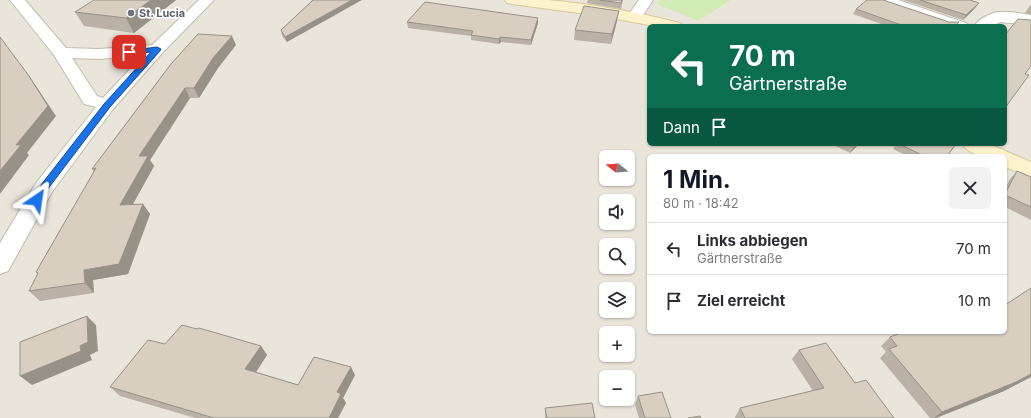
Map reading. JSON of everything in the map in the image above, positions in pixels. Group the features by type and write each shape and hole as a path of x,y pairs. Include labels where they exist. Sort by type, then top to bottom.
{"main road":[{"path":"512,0 635,17 666,24"},
{"path":"976,146 994,154"},
{"path":"1007,160 1031,170"}],"street":[{"path":"17,0 61,53 90,100 107,105"},
{"path":"0,264 44,188 107,105 157,49 207,0"},
{"path":"635,17 646,0"},
{"path":"884,0 955,24"},
{"path":"985,24 997,17 1011,17 1031,20"},
{"path":"61,53 99,54 157,49"}],"shaded area":[{"path":"0,0 660,0 658,3 699,21 731,0 1031,0 1031,418 0,418"}],"green space":[{"path":"660,0 731,0 699,21 657,4"}],"building":[{"path":"94,0 151,0 126,18 75,12"},
{"path":"313,0 352,0 285,37 281,30"},
{"path":"600,0 622,0 621,3"},
{"path":"867,0 883,0 949,22 959,22 957,24 898,24 856,9"},
{"path":"920,0 970,0 979,3 966,15"},
{"path":"425,2 538,18 531,40 500,37 499,39 471,35 473,31 407,22"},
{"path":"584,6 619,11 612,34 575,30"},
{"path":"1018,19 1031,20 1031,66 1025,74 1029,75 1007,105 1007,33"},
{"path":"198,34 232,36 213,58 194,88 185,88 139,156 148,156 120,205 143,204 119,264 84,270 85,283 29,291 38,273 36,272 96,168 92,169 171,64"},
{"path":"0,37 29,76 48,106 16,145 21,145 0,171"},
{"path":"903,146 954,146 948,154 920,154"},
{"path":"1017,171 1031,177 1031,207 1007,196 1007,190"},
{"path":"1031,288 1031,374 1016,382 942,412 889,349 897,346 890,337 898,334 1007,334 1007,304"},
{"path":"87,316 88,342 80,346 81,351 20,376 20,342"},
{"path":"182,325 197,329 199,328 261,346 245,369 298,385 314,357 351,367 337,392 341,394 329,418 214,418 110,387 148,340 165,344"},
{"path":"826,343 855,383 866,380 894,418 745,418 740,408 824,388 799,350"},
{"path":"662,392 671,418 645,418 638,396"},
{"path":"592,403 595,418 547,418 545,408"},
{"path":"700,416 701,418 688,418"}],"place":[{"name":"St. Lucia","path":"131,13"}],"route":[{"path":"37,200 44,188 107,105 157,49 129,52"}]}
